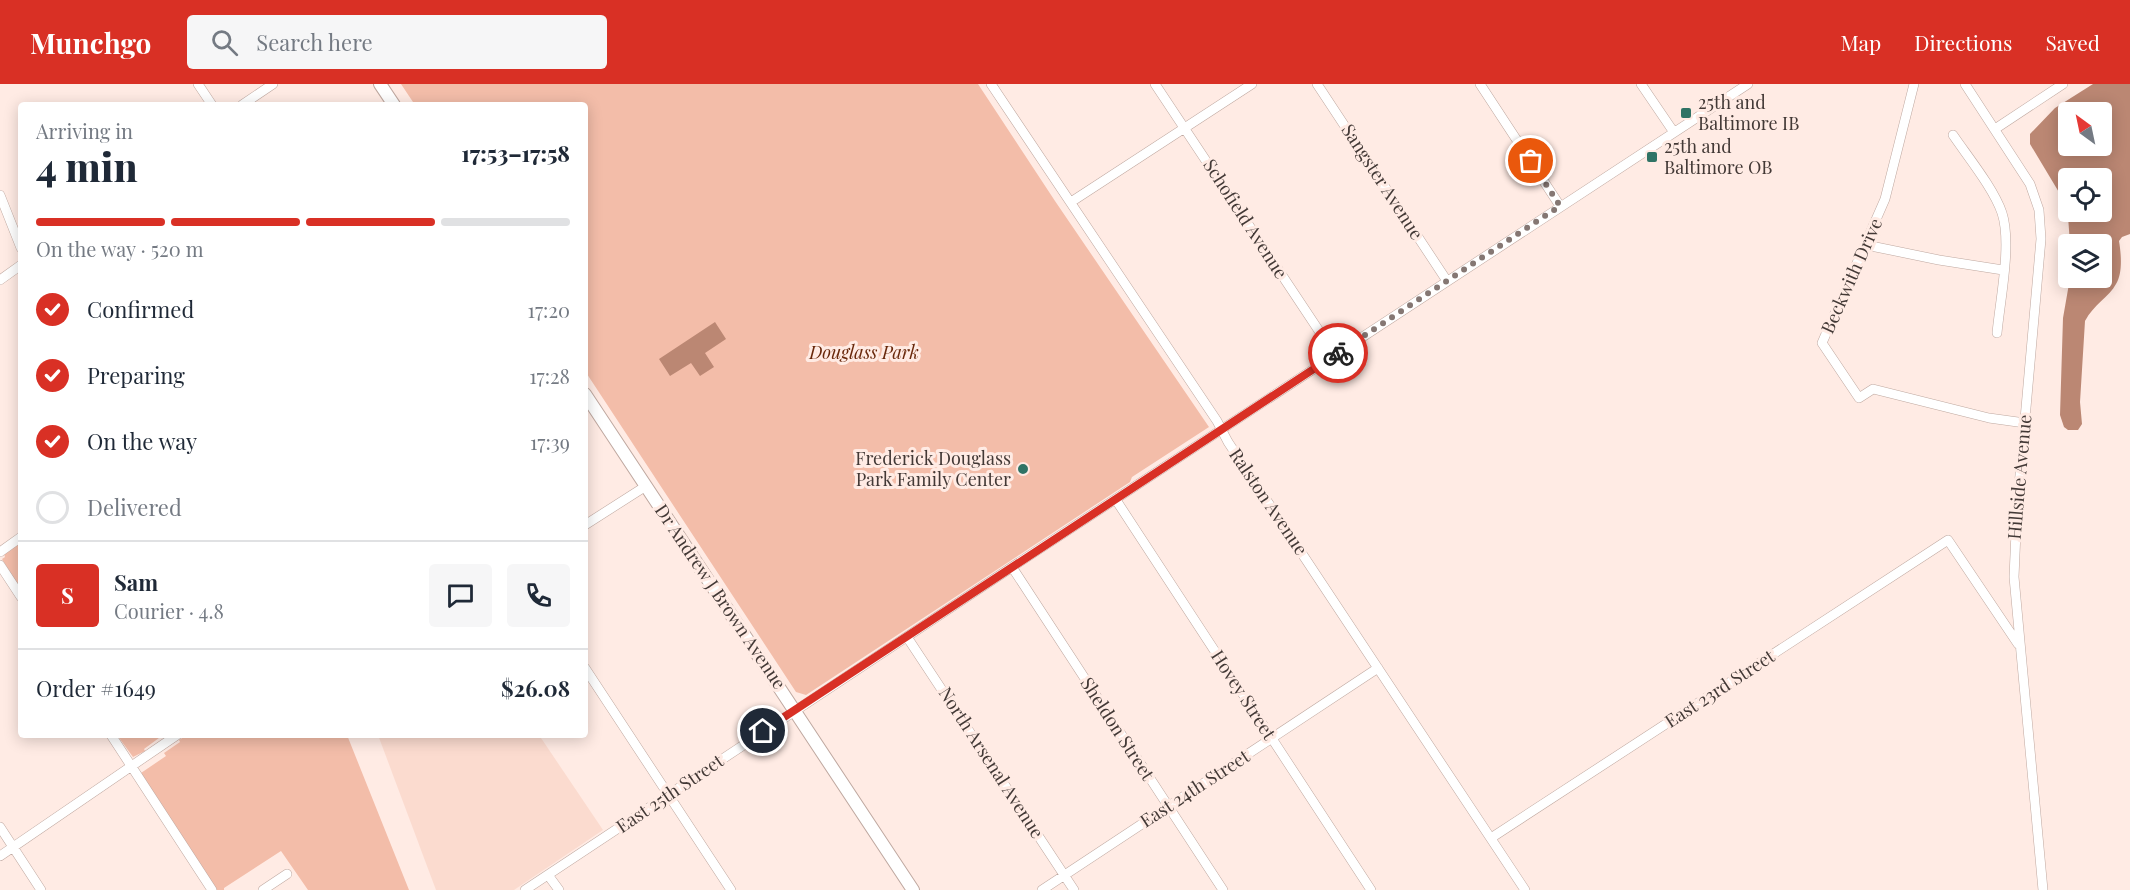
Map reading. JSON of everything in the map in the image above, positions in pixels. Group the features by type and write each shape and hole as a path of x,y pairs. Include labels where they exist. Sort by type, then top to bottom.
{"main road":[{"path":"380,84 391,102"},
{"name":"Dr Andrew J Brown Avenue","path":"588,399 913,890"}],"street":[{"path":"198,84 210,102"},
{"path":"246,102 273,84"},
{"name":"Ralston Avenue","path":"991,84 1525,890"},
{"name":"Schofield Avenue","path":"1155,84 1335,355"},
{"path":"1071,202 1252,84"},
{"name":"Sangster Avenue","path":"1317,84 1448,281"},
{"path":"1480,84 1560,206"},
{"path":"1641,84 1673,132"},
{"name":"East 25th Street","path":"525,890 1221,429 1748,84"},
{"name":"Beckwith Drive","path":"1914,84 1885,200 1822,343 1859,398 1873,390 1989,418 2025,423"},
{"name":"Hillside Avenue","path":"1965,84 2030,184 2041,222 2014,566 2019,646 2043,890"},
{"path":"1995,129 2063,84"},
{"path":"1953,135 1994,196 2003,214 2006,241 1996,333"},
{"path":"0,195 18,240"},
{"path":"1866,245 2003,270"},
{"path":"0,280 18,268"},
{"path":"588,523 646,486"},
{"name":"Hovey Street","path":"1116,500 1371,890"},
{"path":"0,552 18,539"},
{"name":"East 23rd Street","path":"1491,838 1948,540 2019,646"},
{"path":"0,565 18,592"},
{"name":"Sheldon Street","path":"1012,567 1222,890"},
{"name":"North Arsenal Avenue","path":"907,637 1074,890"},
{"name":"East 24th Street","path":"1042,890 1378,668"},
{"path":"588,673 731,890"},
{"path":"113,738 212,890"},
{"path":"0,856 173,738"},
{"path":"0,827 41,890"},
{"path":"263,890 287,874"},
{"path":"548,875 559,890"}],"shaded area":[{"path":"2093,84 2130,84 2130,234 2119,241 2121,269 2116,284 2085,321 2080,402 2082,424 2078,430 2068,430 2064,427 2060,415 2063,318 2068,288 2112,288 2112,234 2069,234 2068,222 2112,222 2112,168 2058,168 2058,191 2030,144 2030,134 2058,106 2058,156 2112,156 2112,102 2064,102"},
{"path":"715,322 726,339 705,353 714,367 700,376 691,363 670,376 659,359"},
{"path":"379,738 541,738 603,830 514,890 436,890"}],"green space":[{"name":"Douglass Park","path":"401,84 978,84 1209,427 1132,477 1130,482 806,695 796,692 588,376 588,102 413,102"},
{"path":"18,543 18,585 2,559 5,557 4,554"},
{"path":"119,738 159,738 144,749 145,751 133,757"},
{"path":"182,738 348,738 409,890 308,890 281,851 224,890 217,890 141,773 166,756 164,753 180,742 179,740"}],"way so far":[{"path":"1338,353 1560,206 1531,161"}],"place":[{"name":"25th and Baltimore IB","path":"1686,113"},
{"name":"25th and Baltimore OB","path":"1652,157"},
{"name":"Frederick Douglass Park Family Center","path":"1023,469"}],"route":[{"path":"763,731 1338,353"}]}
